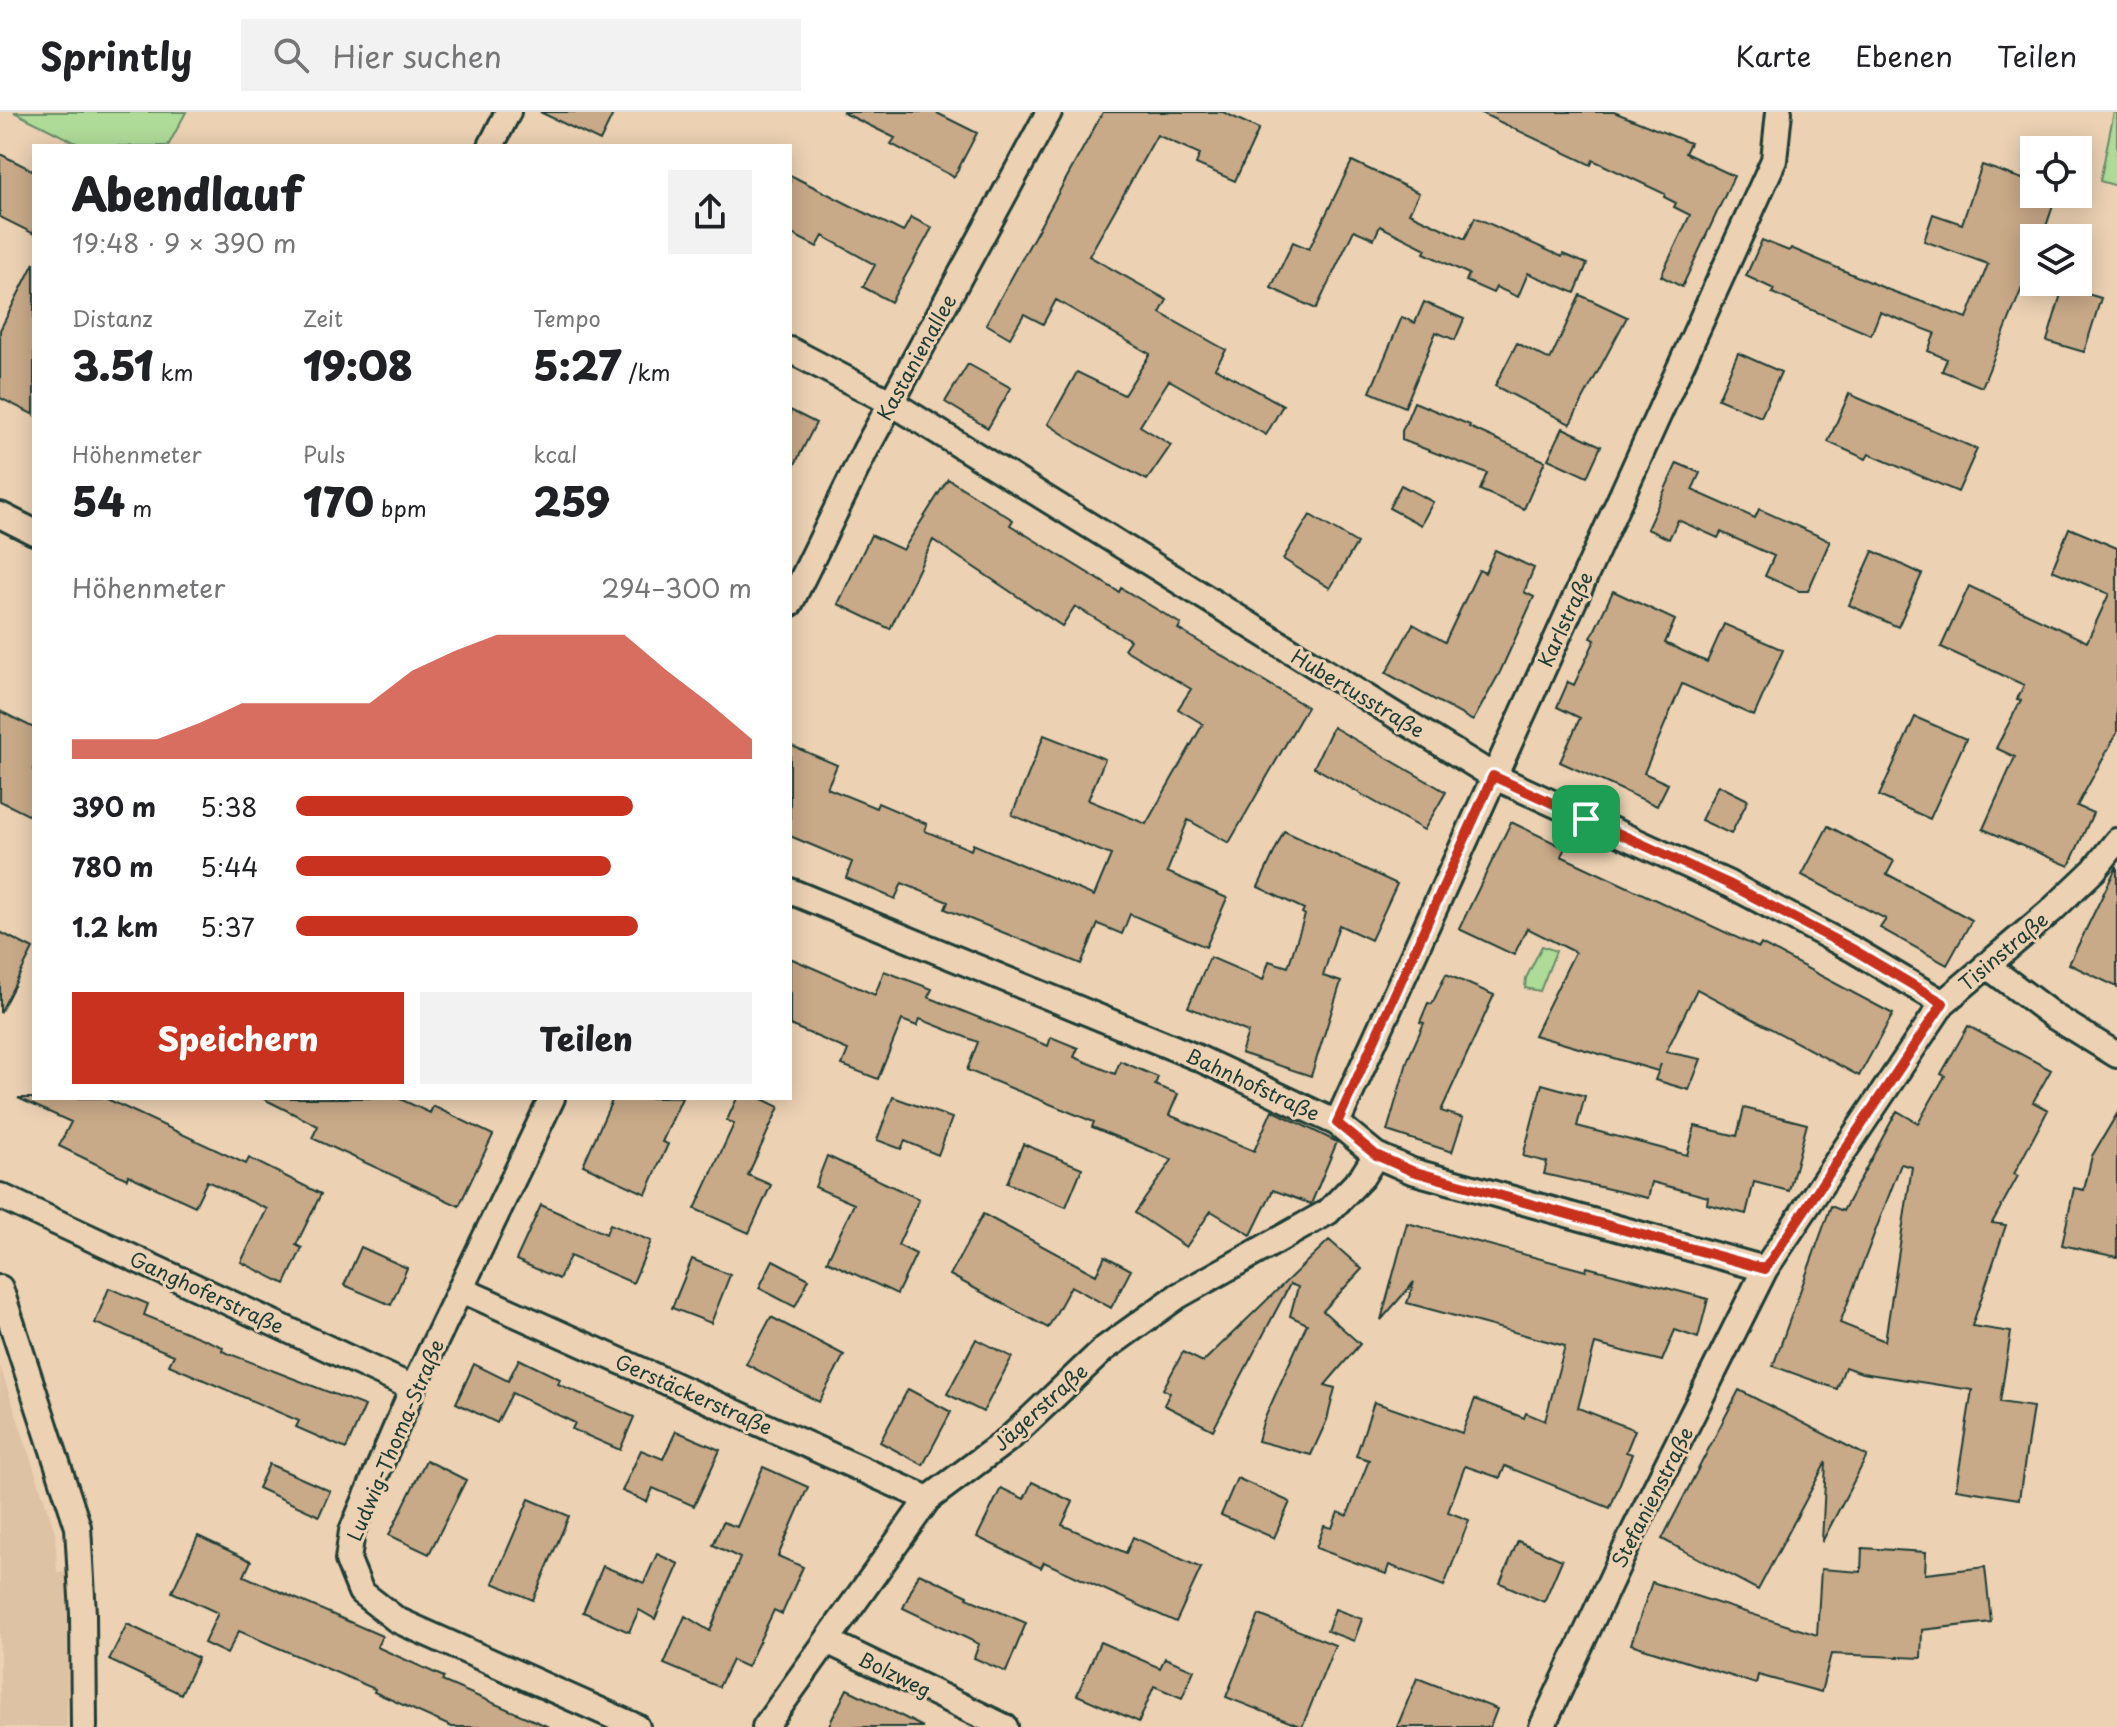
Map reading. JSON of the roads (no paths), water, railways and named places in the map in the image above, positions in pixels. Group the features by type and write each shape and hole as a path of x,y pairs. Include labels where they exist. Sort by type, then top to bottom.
{"street":[{"path":"492,144 508,112"},
{"name":"Kastanienallee","path":"792,600 865,451 1049,112"},
{"name":"Karlstraße","path":"1337,1123 1774,160 1779,112"},
{"name":"Hubertusstraße","path":"792,351 892,403 1493,776 1729,884 1854,950 1943,1003"},
{"path":"0,515 32,531"},
{"name":"Tisinstraße","path":"1765,1269 1943,1003 2052,910 2094,870 2117,841"},
{"name":"Bahnhofstraße","path":"792,892 1163,1042 1337,1123 1376,1155 1412,1171 1765,1269"},
{"path":"1986,965 2055,1017 2117,1055"},
{"name":"Ludwig-Thoma-Straße","path":"551,1100 413,1388 352,1531 348,1560 361,1592 397,1620 637,1727"},
{"name":"Jägerstraße","path":"765,1727 829,1642 928,1499 1011,1437 1104,1349 1166,1304 1328,1212 1362,1177 1376,1155"},
{"name":"Ganghoferstraße","path":"0,1196 413,1388"},
{"name":"Stefanienstraße","path":"1542,1727 1633,1533 1765,1269"},
{"path":"0,1288 78,1527 84,1727"},
{"name":"Gerstäckerstraße","path":"460,1289 928,1499"},
{"name":"Bolzweg","path":"829,1642 1005,1727"}]}
